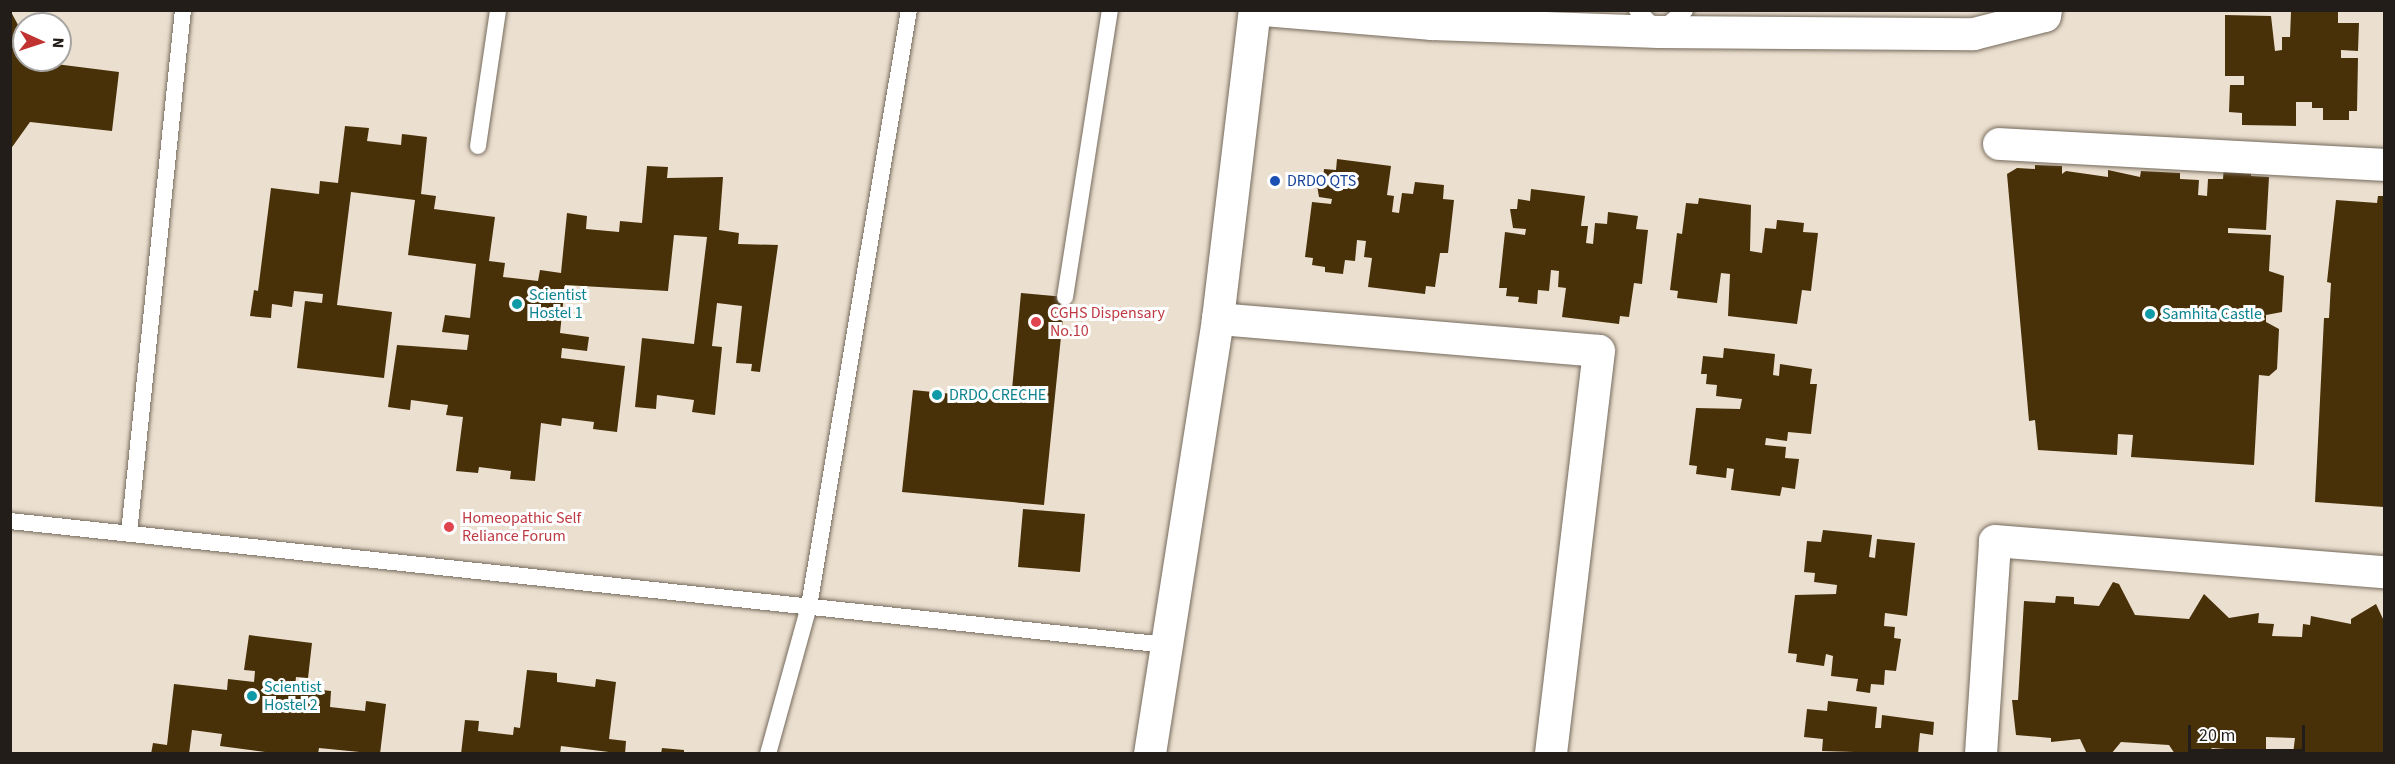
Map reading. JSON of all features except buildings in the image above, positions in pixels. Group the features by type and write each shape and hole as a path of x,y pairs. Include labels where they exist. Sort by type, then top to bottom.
{"street":[{"path":"1150,753 1218,319 1255,10"},
{"path":"1264,10 1432,24 1659,32 1974,34 2046,16 2046,10"},
{"path":"1999,144 2385,165"},
{"path":"1218,319 1599,351 1551,753"},
{"path":"1981,753 1995,541 2385,572"}],"lane":[{"path":"129,533 183,10"},
{"path":"478,146 498,10"},
{"path":"768,753 809,606 909,10"},
{"path":"1065,297 1110,10"},
{"path":"1637,10 1659,32 1685,10"},
{"path":"10,520 1167,645"}],"place":[{"name":"DRDO QTS","path":"1275,181"},
{"name":"Scientist Hostel 1","path":"517,304"},
{"name":"Samhita Castle","path":"2150,314"},
{"name":"CGHS Dispensary No.10","path":"1036,322"},
{"name":"DRDO CRECHE","path":"937,395"},
{"name":"Homeopathic Self Reliance Forum","path":"449,527"},
{"name":"Scientist Hostel 2","path":"252,696"}]}
